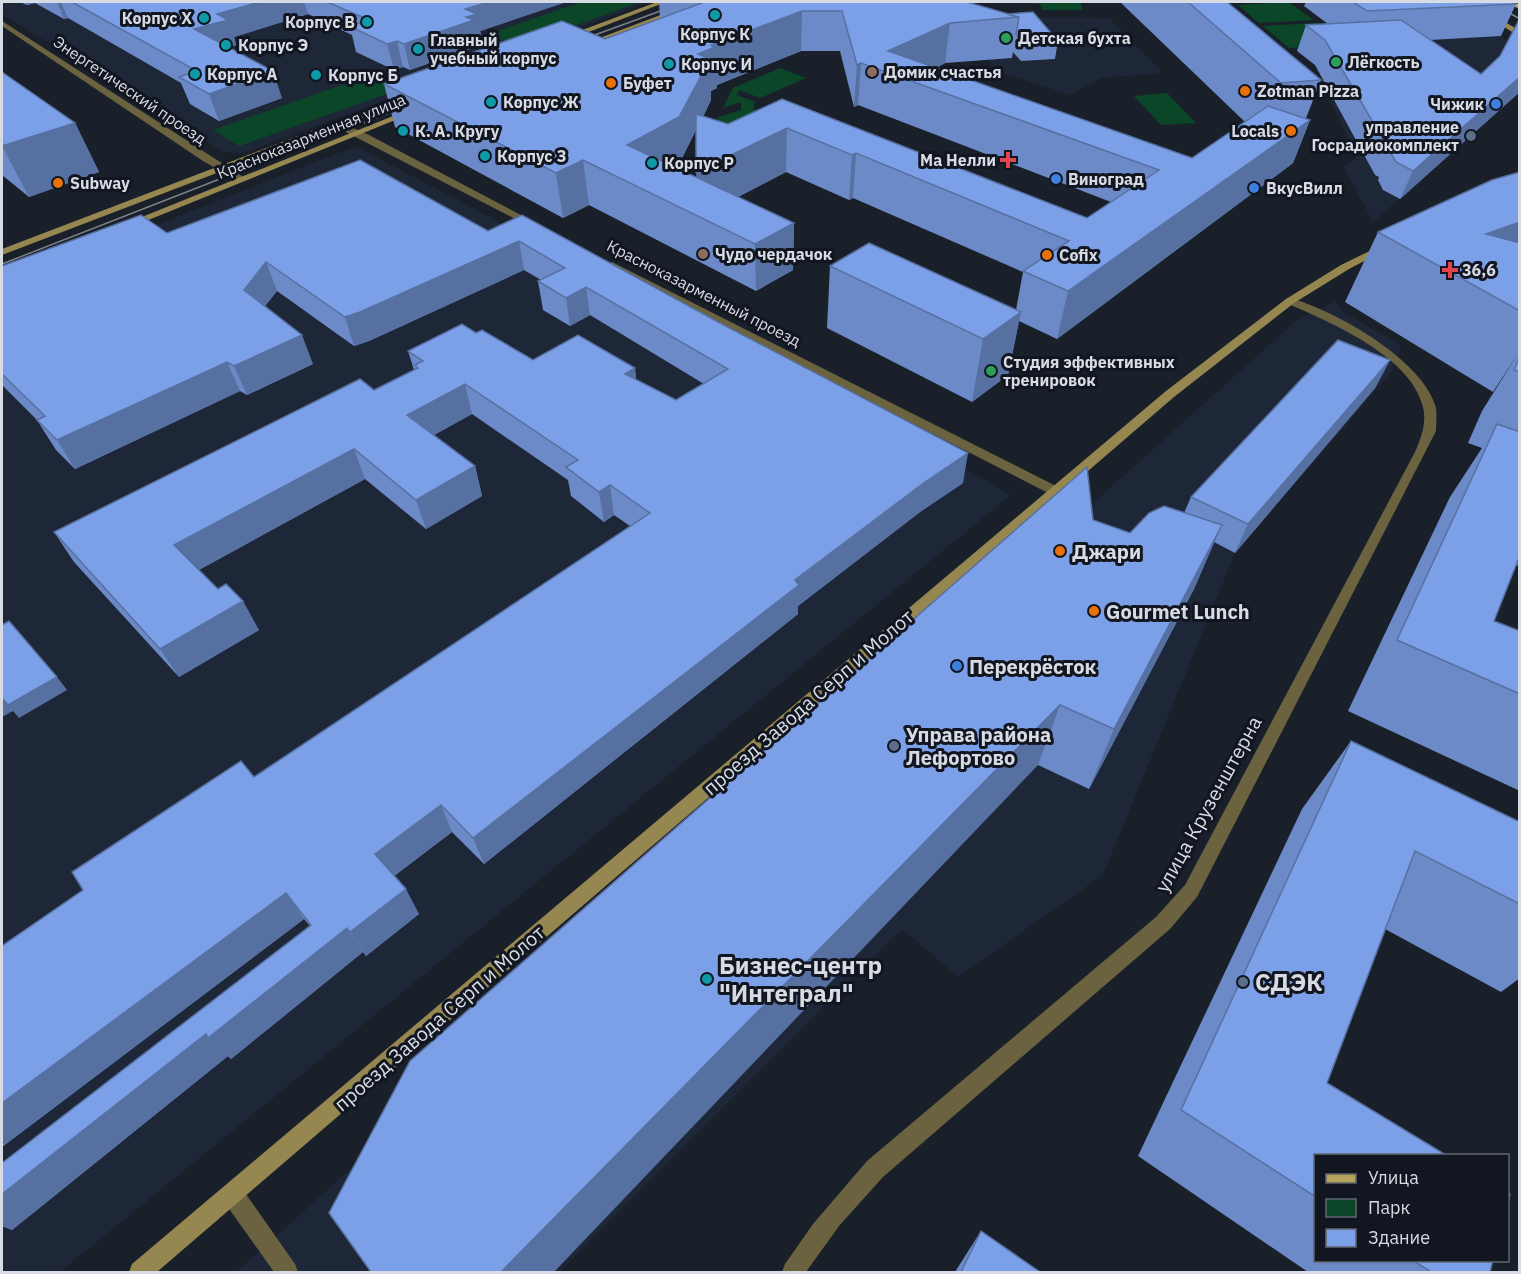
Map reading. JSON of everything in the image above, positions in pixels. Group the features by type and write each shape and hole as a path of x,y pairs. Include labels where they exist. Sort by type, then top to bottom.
{"main road":[{"path":"1511,2 1520,7"}],"street":[{"path":"551,43 663,2 682,8"},
{"path":"576,48 700,2"},
{"path":"1469,2 1486,2"},
{"path":"1469,2 1520,35"},
{"name":"Энергетический проезд","path":"2,23 243,180"},
{"name":"Красноказарменная улица","path":"2,252 422,92"},
{"name":"Красноказарменная улица","path":"111,231 425,107"},
{"path":"337,124 548,232"},
{"name":"проезд Завода Серп и Молот","path":"140,1272 1170,394 1290,301 1345,267 1394,242"},
{"name":"Красноказарменный проезд","path":"602,260 1055,492"},
{"name":"улица Крузенштерна","path":"793,1272 836,1211 875,1169 1163,922 1185,898 1421,452 1430,431 1431,419 1425,396 1418,382 1396,359 1368,341 1290,301"},
{"path":"233,1195 287,1272"}],"shaded area":[{"path":"2,2 642,2 643,4 244,153 234,153 224,152 2,14"},
{"path":"1349,2 1446,2 1519,48 1519,93 1373,222 1344,167 1356,157 1321,80 1447,71"},
{"path":"964,17 1109,18 1163,73 1101,78 1070,95 997,71 992,67"},
{"path":"356,146 1011,495 60,1272 2,1272 2,286"},
{"name":"Бизнес-центр \"Интеграл\"","path":"1336,301 1343,312 1401,345 1393,370 1235,553 1103,875 958,977 902,929 559,1272 236,1272 1296,321"}],"green space":[{"path":"581,2 635,4 518,46 489,34"},
{"path":"1018,2 1080,2 1083,10 1043,10 1040,4"},
{"path":"1289,2 1313,20 1259,23 1238,5"},
{"path":"1316,23 1345,45 1289,48 1263,26"},
{"path":"780,68 806,78 760,98 739,90 737,95 755,102 753,109 764,114 720,129 716,122 718,117 741,110 741,102 723,108 733,88"},
{"path":"375,75 367,79 373,82 381,79 401,89 239,146 213,130"},
{"path":"1167,93 1196,123 1161,125 1134,96"}],"building":[{"path":"72,2 260,2 217,14 228,20 194,29 273,71 209,94 179,77 197,71"},
{"path":"327,2 488,2 465,9 477,14 466,17 474,20 404,44 397,41 387,44 349,26 369,20"},
{"path":"698,2 967,2 1019,17 950,23 888,51 1192,158 1268,106 1310,120 1068,291 1023,271 1069,241 856,153 852,155 787,128 696,172 696,114 728,124 782,99 1087,218 1159,170 861,63 857,65 842,11 802,11 711,45 715,47 698,54 710,59 679,117 627,145 794,223 755,244 583,160 556,173 384,84 562,21 605,39 702,3"},
{"path":"1188,2 1227,2 1321,80 1281,83"},
{"path":"1353,2 1511,2 1516,4 1367,11"},
{"path":"1033,12 1058,41 1024,43 1016,34 1019,17 1007,14"},
{"path":"1520,18 1520,77 1413,171 1396,162 1390,152 1393,149 1388,148 1325,40 1306,25 1401,20 1481,74 1500,56"},
{"path":"2,72 75,123 2,146"},
{"path":"360,160 488,231 522,215 720,323 968,453 925,482 795,580 799,585 473,838 441,805 375,854 406,889 350,932 347,928 208,1038 206,1034 2,1194 2,1163 311,925 286,893 2,1103 2,946 83,890 72,872 241,761 254,777 650,513 610,485 599,492 566,467 578,460 465,384 407,415 475,466 416,500 354,449 174,545 218,589 226,584 243,601 160,649 54,532 360,379 374,390 418,368 415,365 423,361 408,351 462,324 476,333 482,330 533,360 578,335 635,368 625,374 676,400 728,369 586,287 566,298 538,281 565,268 519,241 345,317 266,262 244,290 302,335 234,366 227,362 57,440 37,420 45,416 2,374 2,266 141,215 167,233"},
{"path":"1520,172 1520,222 1486,234 1520,243 1520,311 1378,232 1492,180"},
{"path":"869,243 1021,312 983,339 830,266"},
{"path":"1338,340 1390,360 1248,524 1191,497"},
{"path":"1520,356 1520,372 1514,370"},
{"path":"1497,424 1520,432 1520,555 1494,621 1520,631 1520,694 1397,640"},
{"name":"Бизнес-центр \"Интеграл\"","path":"1087,467 1093,520 1130,533 1149,513 1164,506 1222,525 1114,729 1060,705 501,1272 371,1272 329,1213 410,1061"},
{"path":"9,621 57,677 8,705 2,698 2,625"},
{"path":"1351,741 1520,822 1520,904 1415,851 1327,1083 1444,1154 1314,1154 1314,1196 1181,1110"},
{"path":"981,1231 1040,1272 961,1272"},
{"path":"1415,1262 1492,1262 1490,1272 1431,1272"}],"tram line":[{"path":"581,40 685,2"},
{"path":"1490,2 1520,19"},
{"path":"2,264 407,106"}],"place":[{"name":"Корпус К","path":"715,15"},
{"name":"Корпус Х","path":"204,18"},
{"name":"Корпус В","path":"367,22"},
{"name":"Детская бухта","path":"1006,38"},
{"name":"Корпус Э","path":"226,45"},
{"name":"Главный учебный корпус","path":"418,49"},
{"name":"Лёгкость","path":"1336,62"},
{"name":"Корпус И","path":"669,64"},
{"name":"Домик счастья","path":"872,72"},
{"name":"Корпус А","path":"195,74"},
{"name":"Корпус Б","path":"316,75"},
{"name":"Буфет","path":"611,83"},
{"name":"Zotman Pizza","path":"1245,91"},
{"name":"Корпус Ж","path":"491,102"},
{"name":"Чижик","path":"1496,104"},
{"name":"К. А. Кругу","path":"403,131"},
{"name":"Locals","path":"1291,131"},
{"name":"управление Госрадиокомплект","path":"1471,136"},
{"name":"Корпус З","path":"485,156"},
{"name":"Ма Нелли","path":"1008,160"},
{"name":"Корпус Р","path":"652,163"},
{"name":"Виноград","path":"1056,179"},
{"name":"Subway","path":"58,183"},
{"name":"ВкусВилл","path":"1254,188"},
{"name":"Чудо чердачок","path":"703,254"},
{"name":"Cofix","path":"1047,255"},
{"name":"36,6","path":"1450,270"},
{"name":"Студия эффективных тренировок","path":"991,371"},
{"name":"Джари","path":"1060,551"},
{"name":"Gourmet Lunch","path":"1094,611"},
{"name":"Перекрёсток","path":"957,666"},
{"name":"Управа района Лефортово","path":"894,746"},
{"name":"Бизнес-центр \"Интеграл\"","path":"707,979"},
{"name":"СДЭК","path":"1243,982"}]}
